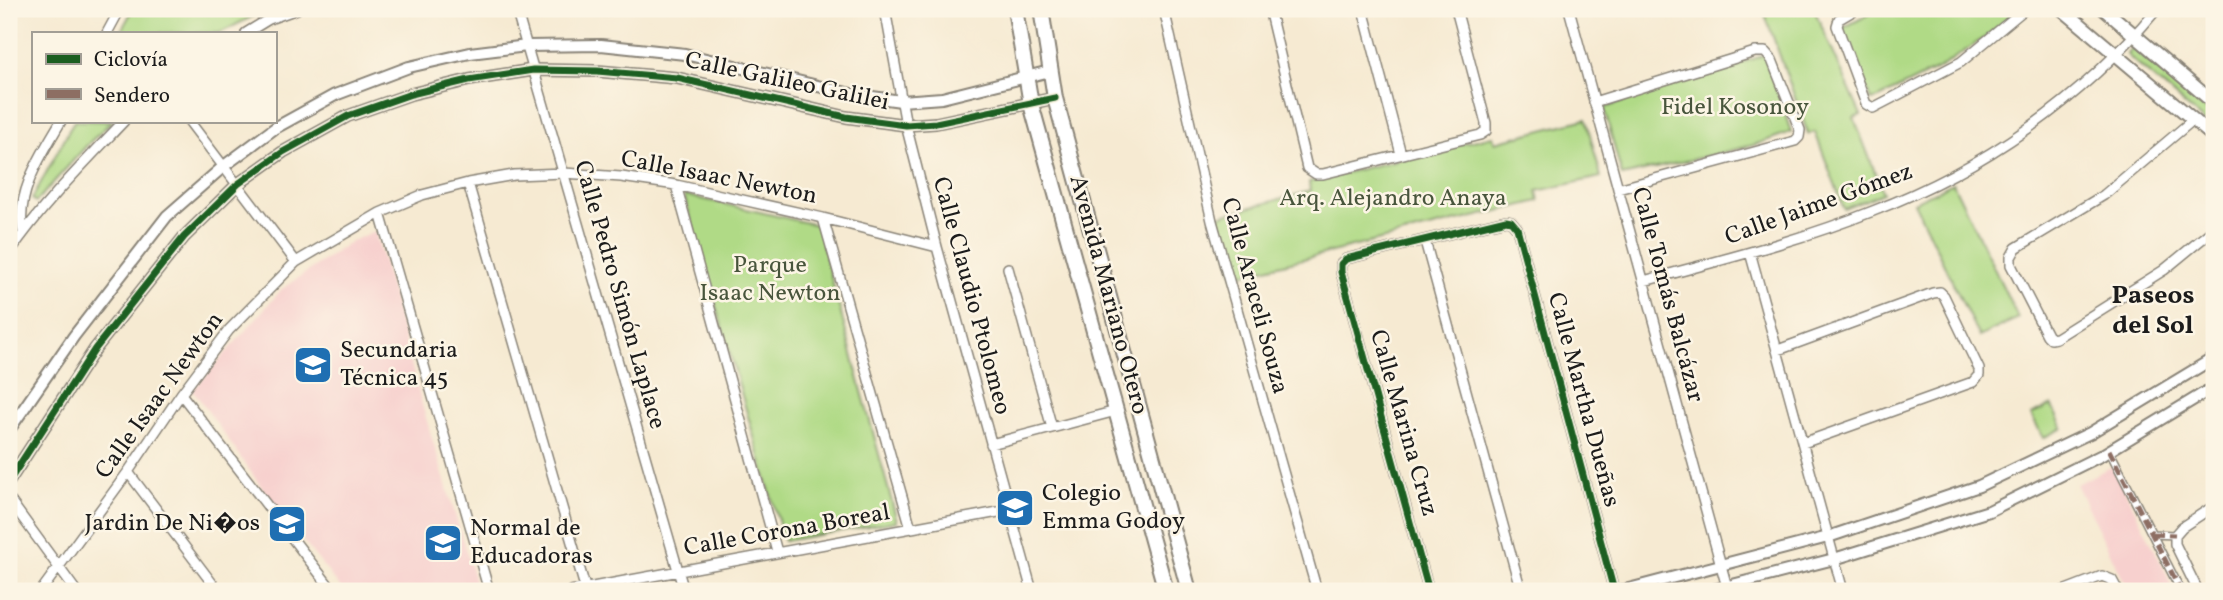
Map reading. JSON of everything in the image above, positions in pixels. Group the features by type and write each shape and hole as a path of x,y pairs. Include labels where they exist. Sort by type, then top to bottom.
{"main road":[{"name":"Avenida Mariano Otero","path":"1015,9 1031,104 1166,591"},
{"name":"Avenida Mariano Otero","path":"1041,9 1055,98 1189,591"},
{"path":"2062,9 2214,137"},
{"path":"2104,9 2213,99"}],"street":[{"path":"108,32 120,9"},
{"path":"248,32 269,19 297,9"},
{"name":"Calle Pedro Simón Laplace","path":"516,9 684,591"},
{"name":"Calle Claudio Ptolomeo","path":"885,9 906,125 1032,591"},
{"name":"Calle Araceli Souza","path":"1164,9 1212,221 1317,591"},
{"path":"1269,9 1307,168 1316,174 1330,173 1480,135 1486,131 1456,9"},
{"path":"1363,9 1401,154"},
{"name":"Calle Tomás Balcázar","path":"1571,9 1727,589"},
{"path":"1856,9 1842,17 1837,23 1838,30 1866,104 1876,108 1961,62 2025,9"},
{"name":"Calle Jaime Gómez","path":"1644,281 1750,252 1873,211 1934,184 2034,125 2116,54 2157,9"},
{"name":"Calle Galileo Galilei","path":"9,430 74,336 167,216 224,166 275,128 335,95 409,67 470,53 527,46 601,45 685,54 850,93 901,101 942,98 1050,71"},
{"path":"1594,102 1765,51 1772,60 1800,130 1795,141 1618,189"},
{"name":"Calle Galileo Galilei","path":"9,481 95,349 184,237 237,184 283,152 348,116 411,94 533,70 597,71 677,78 846,117 906,125 936,123 1055,98"},
{"path":"2194,119 2104,195 2017,248 2011,257 2011,265 2032,309 2051,339 2164,270 2214,229"},
{"path":"23,232 20,218 22,200 61,122"},
{"path":"9,253 23,232 76,170 123,122"},
{"path":"190,122 296,262"},
{"name":"Calle Isaac Newton","path":"41,591 229,330 296,262 380,213 422,195 514,175 564,173 621,177 676,185 937,247"},
{"path":"468,183 585,587"},
{"path":"676,185 777,552"},
{"path":"380,213 489,591"},
{"path":"823,218 911,528"},
{"name":"Calle Martha Dueñas","path":"1425,241 1501,220 1511,221 1517,228 1614,591"},
{"path":"1425,241 1521,591"},
{"name":"Calle Marina Cruz","path":"1425,241 1346,259 1341,264 1341,272 1429,591"},
{"path":"1750,252 1843,591"},
{"path":"1007,268 1052,428"},
{"path":"1778,350 1940,292 1978,365 1979,374 1973,382 1803,443"},
{"path":"1621,591 1828,537 1979,486 2090,433 2214,358"},
{"path":"1709,591 1727,589 1834,559 1989,511 2105,452 2214,387"},
{"path":"181,394 333,591"},
{"path":"991,444 1116,411"},
{"path":"2090,433 2105,452 2153,534 2181,591"},
{"path":"128,472 218,591"},
{"path":"9,499 76,591"},
{"path":"2198,591 2175,544 2175,535 2182,527 2214,506"},
{"name":"Calle Corona Boreal","path":"571,591 1009,510"},
{"path":"2153,534 2175,535"},
{"path":"2063,591 2097,576 2106,576 2112,580 2118,591"}],"shaded area":[{"name":"Secundaria Técnica 45","path":"375,231 423,408 478,591 343,591 272,502 193,390 282,289 352,241"},
{"path":"2113,466 2175,591 2129,591 2076,484"}],"green space":[{"path":"133,9 267,9 222,32 121,32"},
{"path":"1763,9 1814,9 1861,115 1854,118 1883,193 1844,209 1815,132 1808,134"},
{"path":"1879,9 2018,9 1987,36 1938,69 1871,100 1841,29"},
{"path":"2132,48 2214,116 2214,130 2129,57 2127,54"},
{"name":"Fidel Kosonoy","path":"1765,55 1791,132 1754,145 1622,176 1604,108"},
{"name":"Arq. Alejandro Anaya","path":"1586,119 1601,177 1537,191 1539,201 1234,276 1218,216 1310,191 1309,182 1493,136 1495,142"},
{"path":"73,122 111,122 36,202 32,199"},
{"path":"1953,183 2018,318 1979,337 1914,202"},
{"name":"Parque Isaac Newton","path":"684,195 817,225 897,521 784,541"},
{"path":"2051,405 2063,428 2043,438 2031,415"}],"marked path":[{"path":"2109,450 2181,591"},
{"path":"2153,534 2175,535"}],"cycle path":[{"path":"9,481 95,349 184,237 238,184 283,152 348,116 411,94 469,80 533,70 597,71 677,78 846,117 906,125 936,123 1055,98"},
{"path":"1429,591 1341,264 1346,259 1506,220 1511,221 1517,228 1614,591"}],"place":[{"name":"Secundaria Técnica 45","path":"313,365"},
{"name":"Colegio Emma Godoy","path":"1015,508"},
{"name":"Jardin De Ni�os","path":"287,524"},
{"name":"Normal de Educadoras","path":"443,543"}],"district":[{"name":"Paseos del Sol","path":"2153,311"}]}
